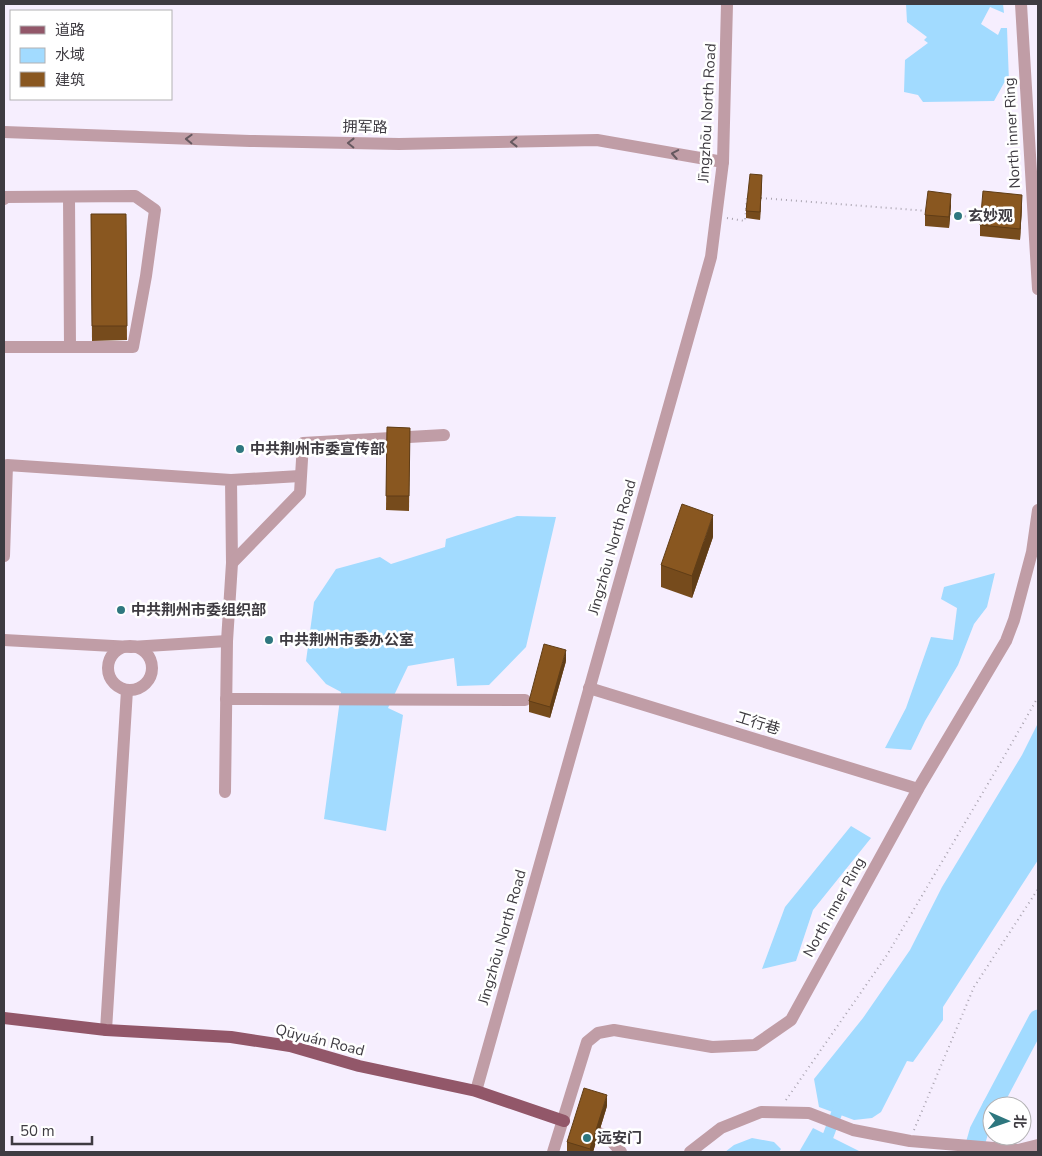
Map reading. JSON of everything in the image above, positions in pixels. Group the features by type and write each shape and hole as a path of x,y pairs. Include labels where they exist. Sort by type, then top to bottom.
{"main road":[{"name":"Qūyuán Road","path":"4,1018 106,1030 231,1037 290,1046 359,1066 476,1091 570,1122"}],"street":[{"name":"Jīngzhōu North Road","path":"476,1091 711,257 723,162 727,4"},
{"name":"North inner Ring","path":"1021,4 1038,289"},
{"name":"拥军路","path":"4,132 250,141 379,143 597,140 723,162"},
{"path":"4,199 5,197 135,196 154,210 146,276 132,346 4,347"},
{"path":"69,197 70,347"},
{"path":"232,563 300,493 303,443 444,435"},
{"path":"4,556 7,465 231,480 300,476"},
{"path":"225,792 226,640 232,563 231,480"},
{"name":"North inner Ring","path":"553,1152 570,1122 586,1042 598,1033 614,1030 712,1047 755,1046 791,1020 918,789 1006,641 1014,620 1032,552 1038,510"},
{"path":"4,640 130,646 226,640"},
{"path":"130,646 144,651 151,663 152,670 146,683 134,690 120,688 110,677 108,670 112,656 117,651 130,646"},
{"name":"工行巷","path":"589,688 918,789"},
{"path":"106,1030 127,690"},
{"path":"226,699 525,700"},
{"path":"690,1152 722,1128 761,1112 809,1113 854,1130 914,1142 1018,1150 1038,1145"},
{"path":"599,1133 608,1137 621,1152"}],"path":[{"path":"716,217 745,220 748,197 935,212"},
{"path":"943,213 985,219"},
{"path":"777,1112 887,955 1038,697"},
{"path":"914,1142 974,987 1038,889"}],"water":[{"path":"906,4 1003,4 1004,13 990,7 981,24 998,35 1001,28 1007,28 1009,82 1004,83 994,101 923,102 918,95 904,92 905,60 928,43 924,40 927,37 907,22"},
{"path":"517,516 556,517 526,647 489,685 457,686 454,658 408,666 388,708 403,715 386,831 324,819 341,692 326,684 306,661 314,602 336,569 380,557 391,564 445,547 446,539"},
{"path":"995,573 987,607 974,624 958,665 925,721 911,750 885,748 906,708 931,637 953,640 957,608 941,599 944,587"},
{"path":"1038,723 1038,860 943,1007 943,1020 913,1062 907,1061 881,1112 872,1118 854,1120 819,1107 814,1079 863,1018 910,950 942,887 1022,755"},
{"path":"851,826 871,838 813,910 796,961 762,969 785,907"},
{"path":"813,1128 861,1152 799,1152"},
{"path":"752,1138 774,1142 781,1149 779,1152 725,1152 734,1145"}],"building":[{"path":"750,174 762,175 760,212 746,211"},
{"path":"928,191 951,194 949,217 925,215"},
{"path":"983,191 1022,195 1020,229 980,225"},
{"path":"91,214 126,214 127,326 92,326"},
{"path":"387,427 410,428 409,496 386,496"},
{"path":"682,504 713,515 692,576 661,565"},
{"path":"544,644 566,650 550,707 529,701"},
{"path":"584,1088 607,1095 590,1149 567,1142"}],"waterway":[{"path":"997,1096 1038,1019"},
{"path":"822,1152 842,1099"},
{"path":"973,1152 982,1125"}],"place":[{"name":"玄妙观","path":"958,216"},
{"name":"中共荆州市委宣传部","path":"240,449"},
{"name":"中共荆州市委组织部","path":"121,610"},
{"name":"中共荆州市委办公室","path":"269,640"},
{"name":"远安门","path":"587,1138"}]}
